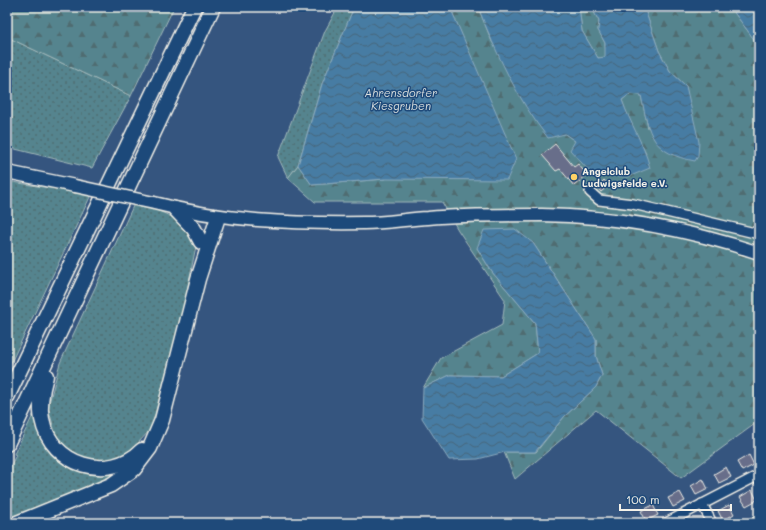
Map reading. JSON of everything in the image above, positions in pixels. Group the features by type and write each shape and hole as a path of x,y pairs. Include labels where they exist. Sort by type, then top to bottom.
{"highway":[{"path":"7,397 194,7"},
{"path":"7,444 57,342 213,7"},
{"path":"175,209 194,229 201,242"},
{"path":"198,279 201,242 213,216"},
{"path":"17,523 100,491 123,478 143,458 156,435 162,420 213,216"},
{"path":"57,342 43,386 40,405 42,420 48,434 54,445 64,456 76,463 88,466 100,468 113,467 136,456 156,435"},
{"path":"7,385 22,366"}],"main road":[{"path":"7,172 213,216 280,222 366,223 444,217 552,216 607,220 665,229 725,243 759,253"}],"street":[{"path":"590,192 599,200 633,204 759,234"},
{"path":"666,523 759,475"},
{"path":"702,504 712,523"}],"green space":[{"path":"7,7 174,7 131,96 7,37"},
{"path":"338,7 354,7 322,84 298,165 288,178 278,157 325,31"},
{"path":"450,7 478,7 492,42 565,134 575,141 646,154 628,117 622,100 630,94 641,95 648,128 689,105 686,86 670,71 659,51 644,7 730,7 759,46 759,421 681,478 596,410 515,479 504,452 536,452 564,417 596,387 602,375 596,356 596,339 533,243 477,248 492,272 535,323 538,353 501,376 450,375 423,388 441,358 502,325 505,300 458,230 442,202 315,202 288,178 298,165 312,185 385,179 473,62"},
{"path":"579,7 594,7 595,14 599,21 598,30 605,43 606,57 598,58 582,31"},
{"path":"7,37 131,96 92,168 7,147"},
{"path":"7,181 91,195 7,371"},
{"path":"134,204 152,208 181,221 197,241 184,306 151,429 124,458 90,461 58,443 48,407 60,363"},
{"path":"35,411 52,448 118,470 118,478 7,523 7,473 16,455 14,454"},
{"path":"759,514 759,523 742,523"}],"water":[{"name":"Ahrensdorfer Kiesgruben","path":"354,7 450,7 516,159 507,180 385,179 312,185 298,165 322,84"},
{"path":"478,7 579,7 582,31 598,58 605,57 605,43 598,30 599,21 595,14 594,7 644,7 659,51 670,71 686,86 699,142 698,156 695,161 680,158 669,153 654,140 647,121 641,95 630,94 622,100 644,150 650,168 628,177 592,174 570,150 575,141 565,134 548,138 537,123 508,75"},
{"path":"730,7 759,7 759,46"},
{"path":"515,229 533,243 596,339 596,356 602,375 596,387 564,417 535,452 505,452 478,459 449,460 422,418 423,388 450,375 501,376 538,353 535,323 492,272 477,248 484,230"}],"building":[{"path":"555,144 574,167 578,164 587,175 574,186 560,169 556,171 542,155"},
{"path":"604,180 609,185 601,192 597,187"},
{"path":"749,455 754,465 742,471 737,462"},
{"path":"726,467 731,477 719,483 714,474"},
{"path":"703,479 708,489 696,495 691,486"},
{"path":"752,490 757,500 746,506 740,497"},
{"path":"680,492 685,501 673,507 668,498"},
{"path":"653,505 658,515 646,521 641,511"},
{"path":"729,505 734,514 723,521 718,511"}],"waterway":[{"path":"749,523 759,518"}],"place":[{"name":"Angelclub Ludwigsfelde e.V.","path":"574,177"}]}
